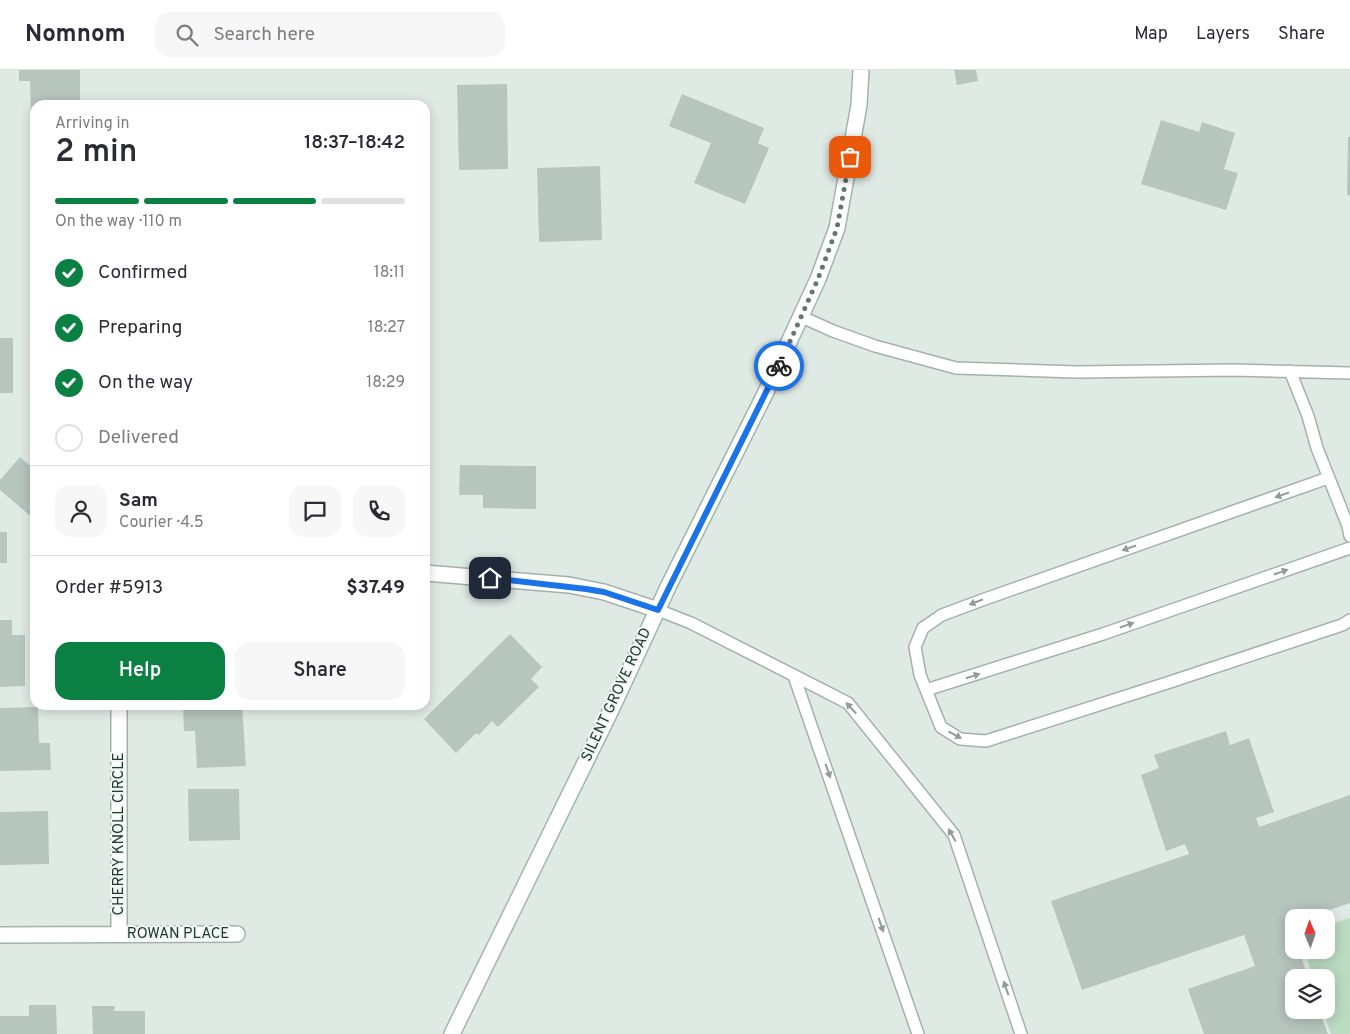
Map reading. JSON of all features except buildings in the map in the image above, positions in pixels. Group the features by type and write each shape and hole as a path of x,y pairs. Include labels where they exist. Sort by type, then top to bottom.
{"street":[{"name":"SILENT GROVE ROAD","path":"452,1034 802,317 837,228 859,106 861,70"},
{"path":"430,573 569,585 604,592 658,610"},
{"name":"CHERRY KNOLL CIRCLE","path":"0,935 119,934 119,710"},
{"name":"ROWAN PLACE","path":"119,934 237,934"}],"lane":[{"path":"802,317 833,331 875,346 956,368 1076,372 1290,372 1350,374"},
{"path":"1290,372 1308,416 1317,448 1348,526 1350,536"},
{"path":"1328,478 942,615 923,628 915,648 920,675 941,727 960,739 986,741 1342,625 1350,620"},
{"path":"926,690 1103,634 1350,548"},
{"path":"658,610 691,624 848,703 954,835 1021,1034"},
{"path":"794,676 918,1034"}],"green space":[{"path":"1350,918 1350,1034 1331,1034 1326,1019 1335,1019 1335,969 1310,969 1307,959 1335,959 1335,923"}],"way so far":[{"path":"779,366 818,279 837,228 850,157"}],"route":[{"path":"490,578 569,585 604,592 658,610 779,366"}]}
